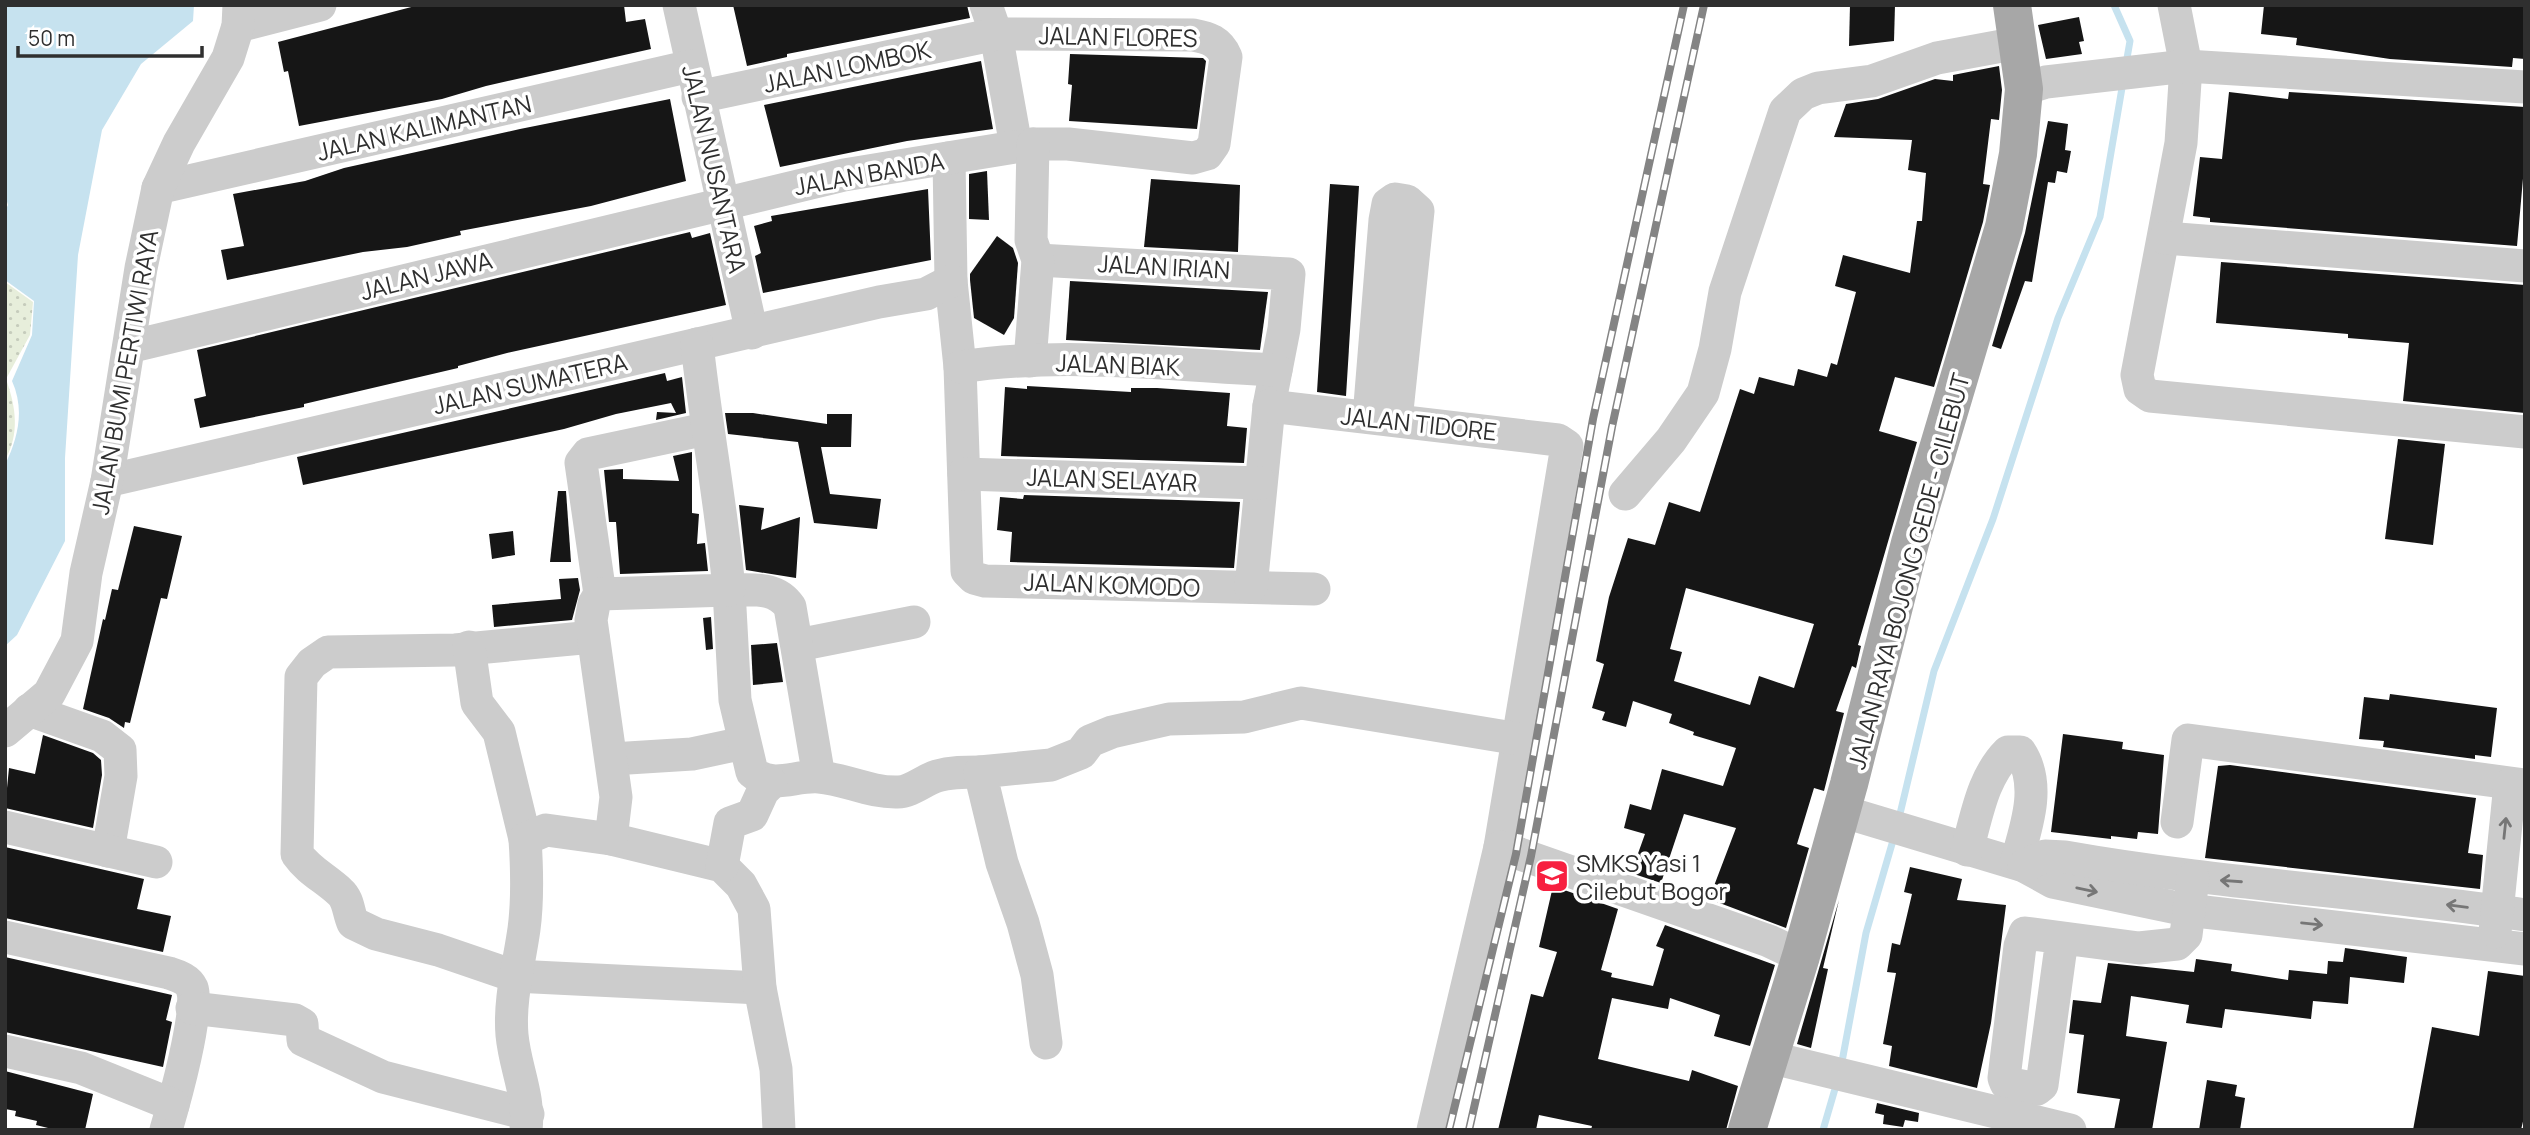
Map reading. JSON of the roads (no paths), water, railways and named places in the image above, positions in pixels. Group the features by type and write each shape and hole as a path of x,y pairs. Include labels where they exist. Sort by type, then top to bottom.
{"main road":[{"name":"JALAN RAYA BOJONG GEDE - CILEBUT","path":"1747,1130 1847,814 1910,543 1998,250 2035,86 2018,43 2012,5"}],"street":[{"path":"239,15 282,14 320,5"},
{"name":"JALAN NUSANTARA","path":"679,5 752,333"},
{"path":"2174,5 2186,66 2181,143 2137,375 2140,389 2150,396 2525,432"},
{"name":"JALAN BUMI PERTIWI RAYA","path":"17,720 49,694 77,641 86,573 107,481 158,188 179,143 213,89 228,58 239,15"},
{"path":"991,20 1024,145 1031,240 1038,260 1030,361"},
{"name":"JALAN LOMBOK","path":"694,82 991,20"},
{"name":"JALAN FLORES","path":"991,20 1211,38 1222,49 1226,67 1214,144"},
{"path":"1625,494 1671,440 1703,393 1715,349 1725,292 1785,111 1803,94 1818,88 1872,81 1937,58 2018,43"},
{"path":"2035,86 2186,66 2525,87"},
{"name":"JALAN KALIMANTAN","path":"158,188 694,82"},
{"name":"JALAN BANDA","path":"723,202 844,175 1024,145 1068,144 1193,158 1207,154 1214,144"},
{"path":"949,158 951,281 960,367 964,474"},
{"path":"1395,199 1407,201 1418,211 1382,418 1385,220 1388,204 1395,199"},
{"name":"JALAN JAWA","path":"129,347 723,202"},
{"path":"2165,237 2525,266"},
{"name":"JALAN IRIAN","path":"1038,260 1289,274 1284,329 1276,370"},
{"name":"JALAN SUMATERA","path":"107,481 879,302 926,294 951,281"},
{"path":"697,344 706,429 723,519 735,700 752,772 771,783 819,777 865,789 900,792 935,776 956,772 1051,765 1081,753 1090,741 1112,732 1169,719 1244,717 1301,703 1519,739 1500,847 1433,1130"},
{"name":"JALAN BIAK","path":"960,367 1030,361 1276,370"},
{"path":"1251,587 1269,406 1276,370"},
{"name":"JALAN TIDORE","path":"1269,406 1558,440 1567,446 1519,739"},
{"path":"611,839 616,797 591,620 594,604 600,594 583,458 587,454 706,429"},
{"name":"JALAN SELAYAR","path":"964,474 1261,483"},
{"name":"JALAN KOMODO","path":"964,474 967,570 974,578 1314,589"},
{"path":"600,594 768,590 783,597 790,607 798,645 819,777"},
{"path":"798,645 914,622"},
{"path":"593,637 469,647 328,652 312,663 301,677 297,854 308,870 340,892 348,903 354,923 376,934 438,950 514,975 760,988"},
{"path":"192,1009 295,1020 302,1024 303,1040 365,1071 527,1122 512,1035 514,975 524,930 528,879 525,839 499,732 478,703 469,647"},
{"path":"17,720 102,736 120,750 121,776 108,851"},
{"path":"1847,814 2020,864 2053,882 2190,894 2509,947 2517,785 2188,740 2176,822"},
{"path":"612,759 692,754 744,743"},
{"path":"1967,850 1982,796 1997,763 2008,752 2020,752 2029,766 2032,782 2020,864"},
{"path":"980,772 1002,863 1023,923 1037,975 1046,1043"},
{"path":"722,866 730,822 752,815 763,791 771,783"},
{"path":"5,827 156,862"},
{"path":"525,839 546,830 611,839 722,866 741,885 754,909 760,988 776,1069 779,1130"},
{"path":"1500,847 1769,941 1801,956"},
{"path":"2190,894 2281,884 2511,913"},
{"path":"2062,939 2139,948 2177,944 2186,935 2190,894"},
{"path":"5,937 169,973 186,979 192,988 192,1009 170,1118 81,1068 5,1051"},
{"path":"1773,1048 1777,1059 2070,1130"}],"water":[{"path":"5,5 194,5 193,21 141,64 102,130 78,255 65,458 65,541 17,635 5,646 5,465 16,434 19,413 12,381 32,335 34,301 5,280 5,211 8,205 5,195"}],"waterway":[{"path":"2114,5 2130,41 2126,64"},
{"path":"1899,818 1934,671 1993,519 2058,318 2100,217 2123,82"},
{"path":"1841,1067 1866,933 1894,837"},
{"path":"1823,1130 1837,1082"}],"railway":[{"path":"1449,1130 1516,854 1593,419 1684,5"},
{"path":"1469,1130 1531,856 1612,427 1704,5"}],"place":[{"name":"SMKS Yasi 1 Cilebut Bogor","path":"1552,876"}]}
